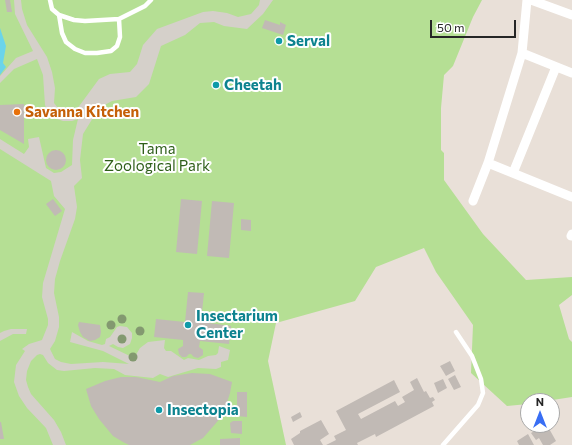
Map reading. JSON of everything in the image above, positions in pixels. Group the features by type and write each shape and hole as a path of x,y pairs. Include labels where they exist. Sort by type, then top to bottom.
{"street":[{"path":"473,201 488,163 522,53 527,0"},
{"path":"531,0 572,15"},
{"path":"522,53 572,73"},
{"path":"513,173 556,67"},
{"path":"488,163 572,197"}],"lane":[{"path":"50,0 52,9 59,15 74,20 85,21 119,19 145,6 151,0"},
{"path":"59,15 62,33 66,42 75,49 86,53 111,51 117,46 120,38 119,19"},
{"path":"443,445 478,405 483,393 481,379 472,356 456,332"}],"green space":[{"name":"Tama Zoological Park","path":"0,0 482,0 473,17 453,66 444,75 441,108 441,150 444,153 444,180 483,234 526,280 572,277 572,295 559,305 569,339 572,342 572,397 560,399 560,393 520,393 520,405 507,406 471,373 473,325 436,272 424,248 376,267 355,301 276,323 268,361 286,445 0,445"}],"shaded area":[{"path":"14,0 21,0 27,25 47,57 55,88 54,103 58,108 69,111 77,109 99,79 110,74 130,72 137,64 143,45 157,29 203,12 213,11 227,13 238,17 251,14 259,5 260,0 273,0 263,14 247,29 224,26 214,22 200,23 185,35 161,46 149,84 136,97 112,101 99,108 83,134 80,160 82,178 74,186 77,207 75,219 55,279 54,293 59,317 59,327 55,341 50,349 55,359 71,364 103,362 129,364 103,351 70,342 72,332 88,341 102,345 105,344 106,339 110,337 117,327 120,326 127,327 132,333 130,344 123,348 113,344 109,346 134,358 140,348 148,342 165,340 164,348 166,351 171,351 184,360 188,358 199,360 208,356 216,355 218,353 219,346 230,350 228,360 221,362 221,367 216,369 198,368 168,377 160,374 153,378 125,375 114,369 95,368 64,371 57,370 48,363 43,355 37,355 31,361 27,371 26,380 28,387 31,394 54,420 66,445 53,445 46,428 27,408 19,396 14,382 16,365 25,351 22,349 29,344 42,340 48,325 48,319 42,297 43,283 65,209 54,196 51,181 0,149 0,139 24,154 29,147 28,139 39,137 46,168 54,173 61,172 72,165 73,140 78,119 63,121 54,118 48,113 45,105 43,75 37,59 14,69 0,83 0,76 16,58 33,51 15,14"},
{"path":"11,329 27,329 26,334 13,334 0,341 0,333"}],"water":[{"path":"0,28 6,46 3,63 6,67 0,75"}],"building":[{"path":"5,0 10,0 12,12 7,12"},
{"path":"265,20 280,25 280,22 286,25 283,35 262,28"},
{"path":"24,104 24,144 0,130 0,105"},
{"path":"56,150 63,153 66,160 63,167 56,170 49,167 46,160 49,153"},
{"path":"53,199 62,211 55,216 46,204"},
{"path":"181,199 202,201 197,254 176,252"},
{"path":"212,201 234,203 229,258 207,256"},
{"path":"241,219 251,220 251,231 241,230"},
{"name":"Insectarium Center","path":"188,292 204,293 202,312 209,313 209,323 231,326 229,344 200,341 199,347 203,350 203,355 198,358 191,354 186,357 182,357 179,354 178,349 183,346 183,340 154,337 156,319 185,322"},
{"path":"79,322 100,325 100,337 90,341 83,337 78,325"},
{"path":"450,361 455,371 446,376 440,366"},
{"name":"Insectopia","path":"192,373 210,374 232,382 223,415 203,438 190,445 129,445 123,442 113,436 99,419 91,406 86,389 105,381 121,377 136,377 160,382 173,376"},
{"path":"455,375 461,387 454,390 448,379"},
{"path":"417,378 424,392 426,391 430,398 433,397 435,400 432,402 434,406 376,437 375,434 357,443 358,445 326,445 336,440 334,436 346,430 336,411 394,380 400,392 358,414 361,419 395,401 398,406 405,402 402,397 414,390 410,382"},
{"path":"443,379 447,388 438,393 434,383"},
{"path":"237,392 247,392 247,417 237,416"},
{"path":"300,412 302,417 293,422 291,417"},
{"path":"321,420 329,434 320,440 323,445 294,445 291,439 300,433 300,431"},
{"path":"233,421 242,421 242,434 231,433 230,423"},
{"path":"1,422 4,439 0,439"},
{"path":"531,433 552,433 556,441 550,445 543,445 539,438 536,440"},
{"path":"528,434 534,445 519,445 517,441"},
{"path":"240,438 240,445 220,445 220,439"}],"place":[{"name":"Serval","path":"279,41"},
{"name":"Cheetah","path":"216,85"},
{"name":"Savanna Kitchen","path":"17,112"},
{"name":"Insectarium Center","path":"188,325"},
{"name":"Insectopia","path":"159,410"}]}
